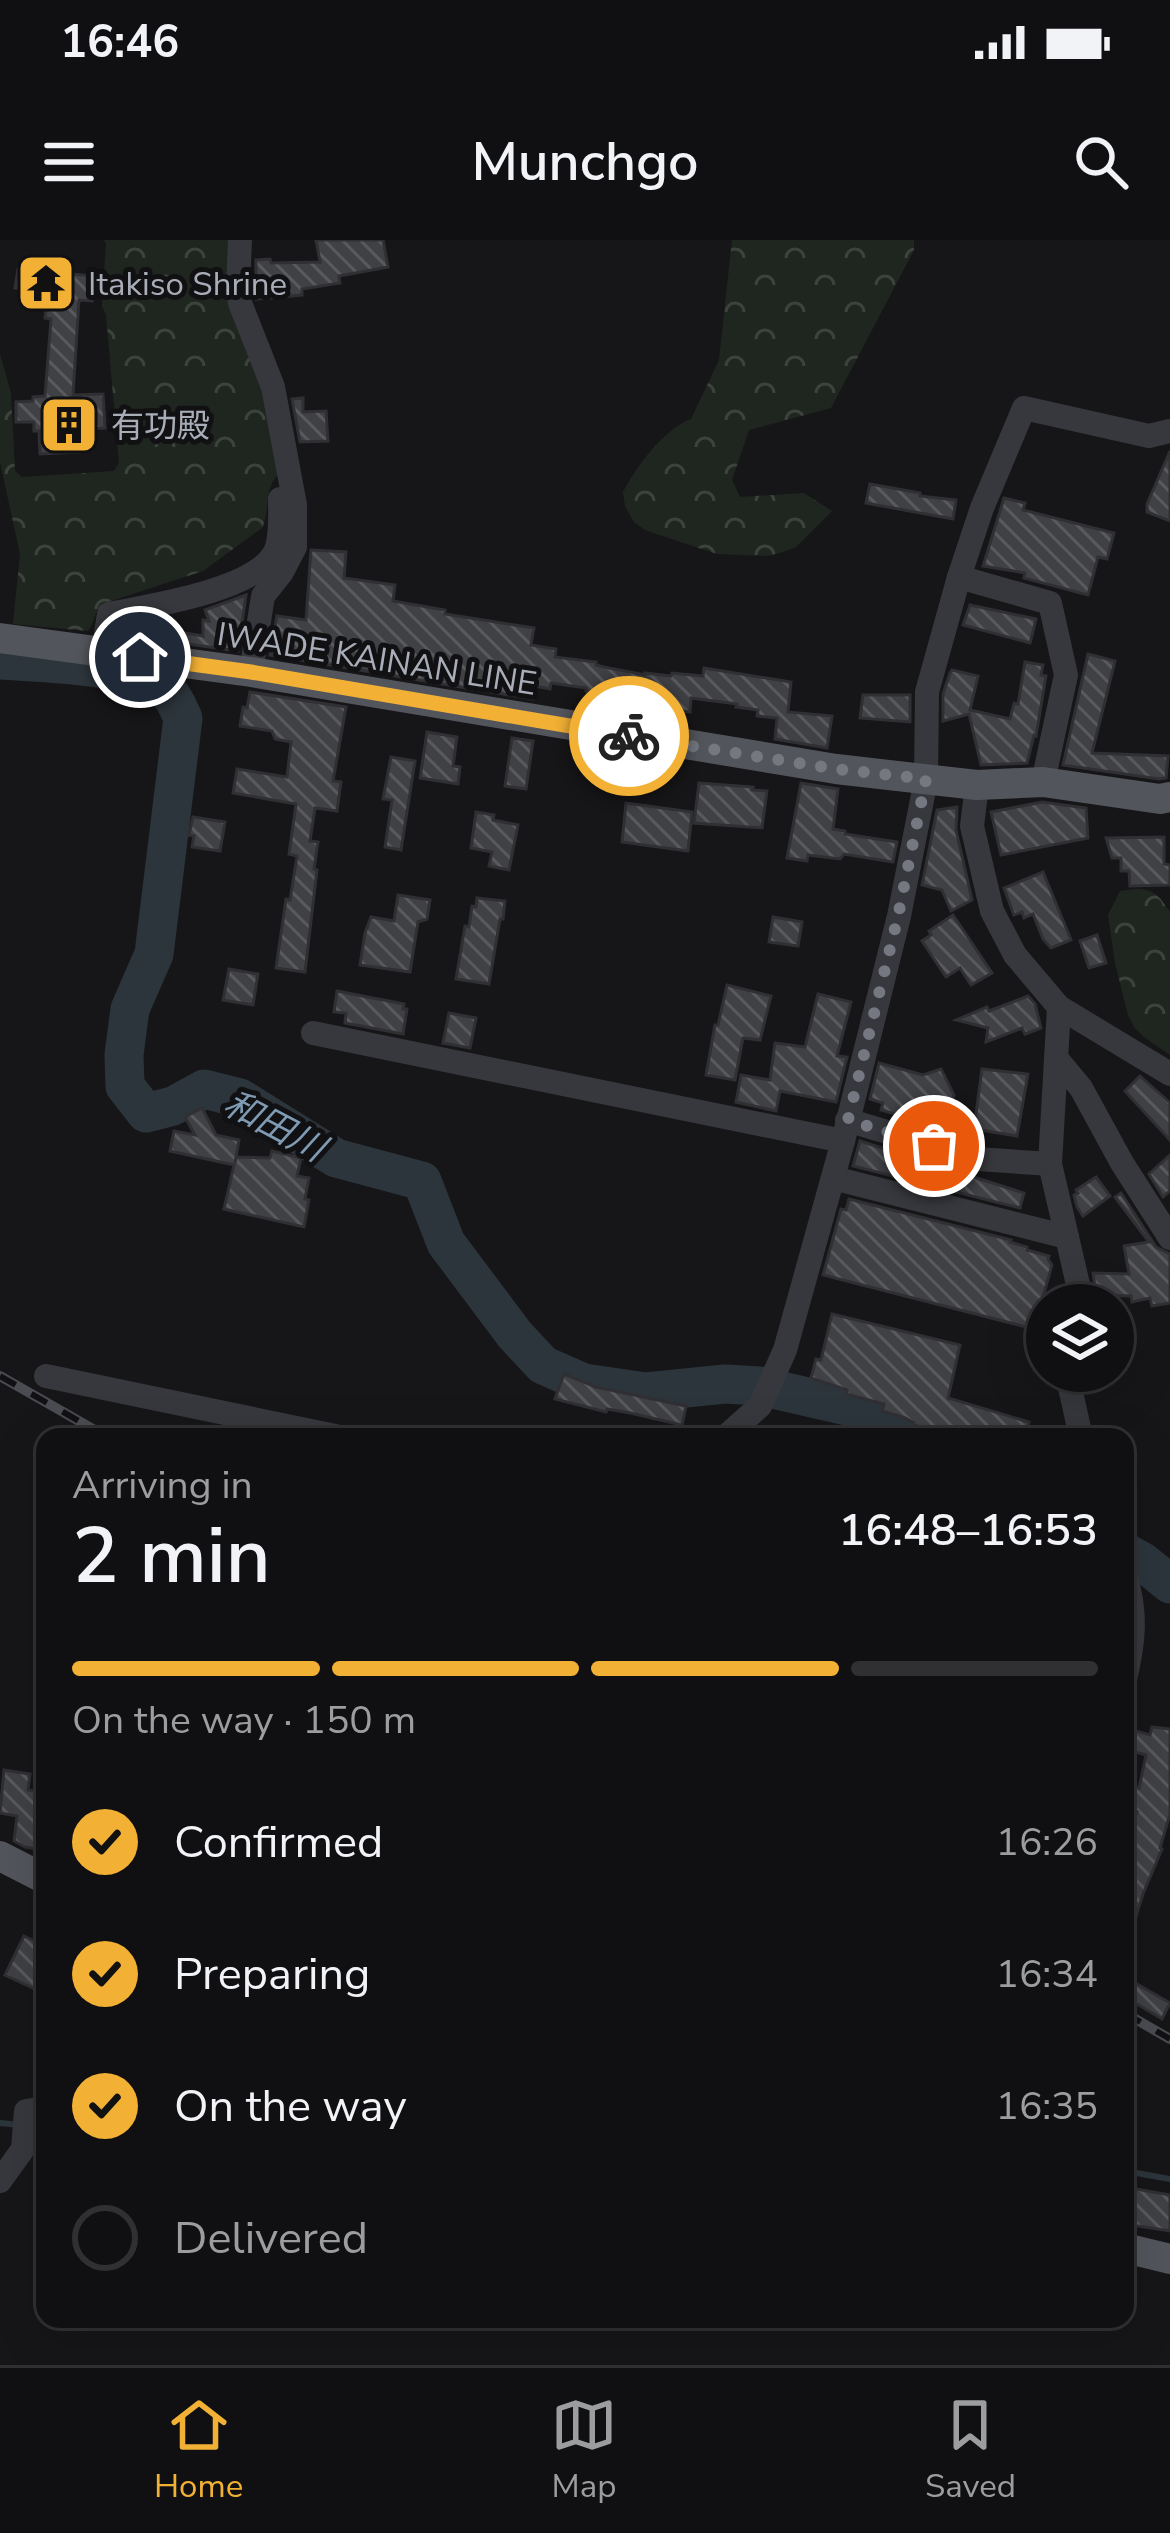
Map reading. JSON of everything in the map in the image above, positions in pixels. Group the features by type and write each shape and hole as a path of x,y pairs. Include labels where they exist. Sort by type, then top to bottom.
{"main road":[{"name":"IWADE KAINAN LINE","path":"0,638 251,672 836,769 977,785 1043,782 1170,797"},
{"path":"0,1856 36,1874"},
{"path":"1134,2250 1170,2259"}],"street":[{"path":"240,240 240,303 273,387 295,505 295,548 263,596 251,672"},
{"path":"734,1428 760,1406 785,1351 898,916 926,779 927,692 982,508 1024,408 1149,436 1170,431"},
{"path":"103,652 109,614 216,591 254,573 274,554 279,494 291,484"},
{"path":"959,577 1049,603 1066,675 1043,782"},
{"path":"977,785 972,826 992,911 1015,955 1059,1007 1170,1074"},
{"path":"1059,1007 1050,1165 1077,1284"},
{"path":"313,1033 845,1130 977,1160 1050,1165"},
{"path":"1056,1058 1081,1088 1170,1238"},
{"path":"833,1178 1066,1237"},
{"path":"46,1376 297,1428"},
{"path":"1071,1392 1079,1428"},
{"path":"0,2181 23,2150 26,2111 36,2109"}],"green space":[{"path":"104,240 231,240 228,304 267,406 278,475 262,528 203,571 102,604 88,631 13,624 20,554 0,462 0,354 11,393 15,471 22,477 114,471 119,463 102,306"},
{"path":"732,240 914,240 914,250 831,408 749,430 732,480 740,497 804,493 832,511 796,547 768,556 717,554 645,530 634,522 623,492 652,450 691,419 719,360"},
{"path":"1120,891 1156,894 1170,912 1170,1055 1134,1027 1115,963 1108,915"}],"building":[{"path":"316,240 383,240 388,267 339,276 340,283 302,289 302,295 256,299 256,260 320,262"},
{"path":"18,269 94,276 92,301 79,300 73,395 103,394 105,428 86,429 86,448 80,452 40,454 34,422 16,422 16,402 45,396 51,319 45,318 48,292 15,288"},
{"path":"303,398 303,412 326,411 328,441 300,442 292,399"},
{"path":"1170,451 1170,521 1147,512 1147,504"},
{"path":"870,484 956,500 953,519 866,503"},
{"path":"1004,498 1025,503 1023,510 1114,533 1107,559 1098,557 1088,595 1024,578 1025,573 983,566"},
{"path":"311,550 346,552 344,578 395,585 393,601 534,628 531,645 556,649 555,657 645,675 703,676 704,668 791,682 788,712 832,716 827,748 775,739 777,718 757,716 758,710 737,704 691,698 690,712 551,683 550,689 535,686 533,699 270,655 277,616 306,620"},
{"path":"246,595 238,651 131,636 131,628 147,629 148,623 168,619 167,630 203,636 203,620 209,621 205,610"},
{"path":"970,605 1036,619 1030,643 963,625"},
{"path":"1088,654 1115,661 1092,753 1168,756 1166,778 1063,765"},
{"path":"1025,662 1043,665 1041,675 1046,676 1027,763 981,765 969,714 943,721 943,694 950,673 978,676 970,710 1010,719 1014,703 1018,704"},
{"path":"250,692 346,707 333,781 341,782 337,811 315,808 310,841 318,842 317,870 305,972 276,968 297,856 289,854 296,804 233,793 237,769 287,777 291,742 275,739 272,731 240,726"},
{"path":"863,695 910,695 910,722 860,718"},
{"path":"427,732 457,737 453,766 460,767 458,784 420,778"},
{"path":"512,738 533,741 526,789 505,786"},
{"path":"391,757 415,761 401,850 385,847 392,800 383,799"},
{"path":"699,783 767,791 762,828 694,823"},
{"path":"801,783 838,789 833,829 897,842 893,862 844,854 840,859 787,858"},
{"path":"1042,802 1086,808 1088,838 1001,855 991,812"},
{"path":"626,803 692,812 688,851 622,842"},
{"path":"957,807 956,830 972,900 951,911 942,890 922,885 937,810"},
{"path":"476,812 518,825 509,870 489,866 492,852 471,848"},
{"path":"193,817 225,822 220,851 192,847"},
{"path":"1164,837 1170,885 1130,886 1129,871 1121,871 1121,858 1112,858 1106,838"},
{"path":"1043,872 1071,940 1051,948 1033,914 1014,915 1004,888"},
{"path":"398,895 430,900 427,919 418,922 410,972 360,965 371,917 394,921"},
{"path":"477,898 505,901 489,984 456,979 465,926 469,927"},
{"path":"953,915 992,973 971,985 960,968 946,977 922,941"},
{"path":"773,917 802,922 798,946 769,942"},
{"path":"1097,935 1106,963 1089,968 1080,941"},
{"path":"229,969 258,974 253,1005 223,1000"},
{"path":"727,985 771,996 760,1040 743,1038 735,1080 706,1075"},
{"path":"337,991 404,1004 403,1034 345,1023 346,1013 334,1012"},
{"path":"818,994 851,1002 837,1056 847,1057 836,1102 780,1091 776,1111 736,1102 741,1075 770,1080 775,1043 805,1047"},
{"path":"1028,996 1041,1028 1025,1034 1022,1028 986,1042 988,1028 956,1020 987,1007 989,1011"},
{"path":"449,1013 476,1018 470,1048 443,1043"},
{"path":"879,1063 923,1075 941,1069 954,1095 942,1128 881,1110 883,1103 870,1099"},
{"path":"982,1069 1028,1074 1017,1136 974,1129"},
{"path":"1140,1076 1170,1103 1170,1140 1125,1091"},
{"path":"202,1108 216,1135 239,1140 236,1157 270,1158 272,1151 301,1158 297,1176 309,1178 304,1227 224,1209 234,1165 170,1151 174,1131 195,1135 185,1117"},
{"path":"860,1141 1024,1193 1020,1208 853,1166"},
{"path":"1170,1155 1170,1191 1163,1197 1149,1174"},
{"path":"1096,1177 1110,1196 1083,1216 1074,1195"},
{"path":"1121,1193 1156,1247 1170,1254 1170,1303 1152,1306 1150,1298 1134,1302 1134,1284 1094,1284 1093,1273 1129,1274 1124,1246 1149,1242 1115,1197"},
{"path":"849,1199 1011,1240 1049,1256 1052,1265 1047,1284 1026,1284 1026,1327 823,1275 841,1209 846,1210"},
{"path":"832,1314 960,1345 948,1398 1029,1422 1027,1428 914,1425 882,1411 884,1404 811,1378 816,1359 821,1360"},
{"path":"564,1374 596,1387 686,1406 682,1425 555,1399"},
{"path":"1152,1727 1170,1729 1170,1814 1134,1923 1134,1787 1139,1788 1146,1755 1134,1752 1134,1731 1150,1735"},
{"path":"4,1770 30,1774 28,1790 36,1791 36,1849 14,1841 17,1816 0,1813"},
{"path":"24,1936 36,1942 36,1990 5,1975"},
{"path":"1134,1982 1170,2003 1162,2019 1134,2002"},
{"path":"1134,2189 1170,2195 1170,2231 1134,2225"}],"waterway":[{"name":"和田川","path":"0,660 136,676 169,693 183,718 154,954 130,1009 124,1055 125,1086 146,1113 173,1106 204,1089 240,1098 336,1158 422,1181 446,1243 515,1335 543,1365 584,1383 646,1392 725,1384 760,1386 851,1407 887,1428"},
{"name":"和田川","path":"1134,1557 1170,1584"},
{"path":"0,2123 20,2125"},
{"path":"1134,2173 1170,2179"}],"railway":[{"path":"0,1376 91,1428"},
{"path":"1134,2018 1170,2039"}],"way so far":[{"path":"629,736 926,779 848,1120 934,1146"}],"place":[{"name":"Itakiso Shrine","path":"46,283"},
{"name":"有功殿","path":"69,425"}],"route":[{"path":"140,657 629,736"}]}
